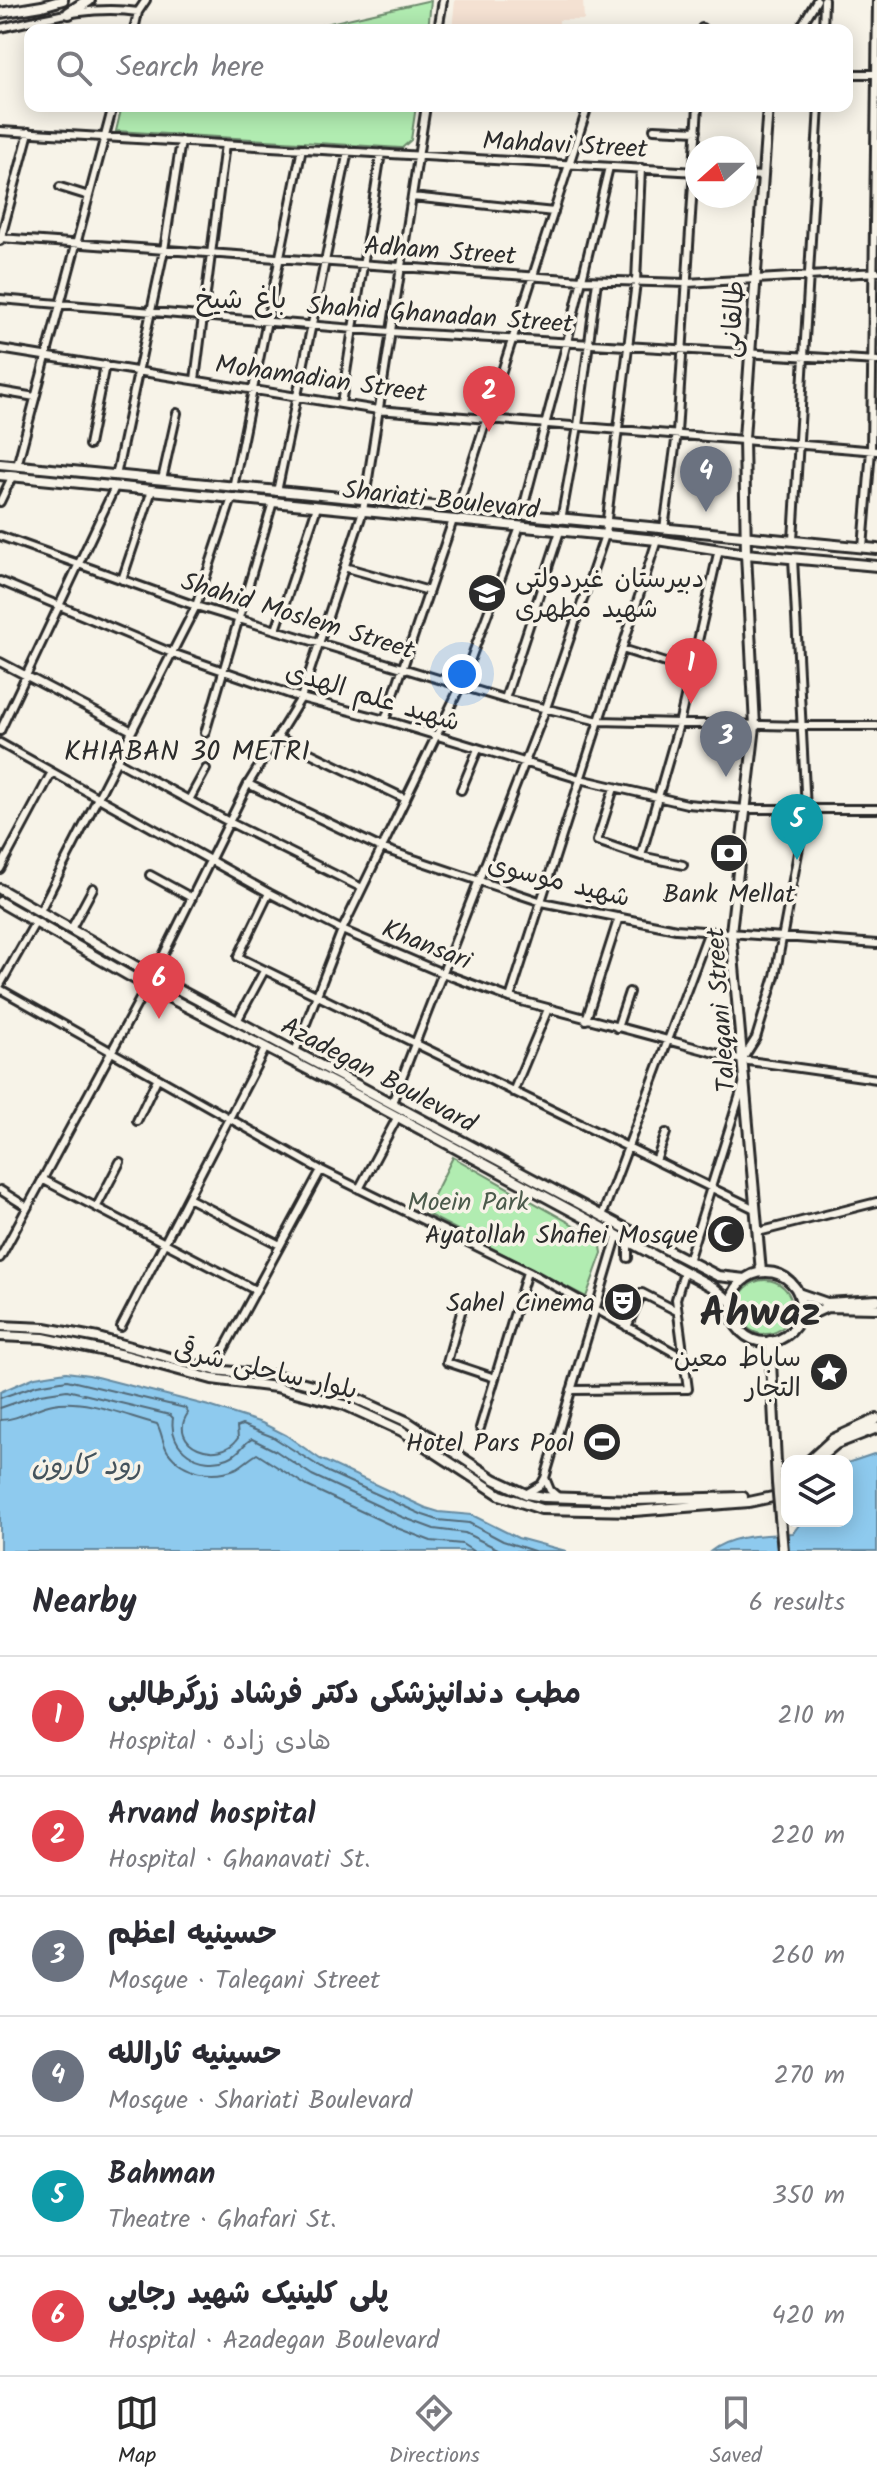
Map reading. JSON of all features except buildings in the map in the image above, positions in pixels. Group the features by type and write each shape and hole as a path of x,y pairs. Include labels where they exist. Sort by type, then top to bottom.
{"highway":[{"path":"69,13 89,0"}],"main road":[{"path":"0,13 63,0"},
{"name":"طالقانی","path":"746,554 744,438 768,112"},
{"name":"Shariati Boulevard","path":"0,464 877,549"},
{"name":"Shariati Boulevard","path":"0,475 657,540 746,554 877,566"},
{"name":"Taleqani Street","path":"746,554 755,726 731,932 761,1272"},
{"name":"Azadegan Boulevard","path":"0,889 153,976 602,1216 718,1276 745,1279"},
{"path":"4,905 14,897"},
{"name":"Azadegan Boulevard","path":"4,905 147,986 713,1287 731,1302"},
{"path":"761,1272 779,1274 798,1293 798,1320 787,1334 770,1341 753,1339 738,1328 731,1302 745,1279 761,1272"},
{"path":"798,1293 827,1303 877,1300"},
{"path":"798,1320 827,1307 877,1308"},
{"name":"بلوار ساحلی شرقی","path":"0,1326 45,1328 98,1338 221,1376 278,1376 346,1394 408,1422 494,1479 526,1494 561,1498 702,1500 781,1492"},
{"name":"بلوار ساحلی شرقی","path":"0,1336 43,1338 276,1387 345,1405 412,1436 500,1495 541,1509 634,1511 749,1502 781,1493"},
{"path":"770,1341 783,1551"},
{"path":"816,1455 833,1439 877,1419"},
{"path":"823,1455 836,1444 877,1428"}],"street":[{"path":"135,24 138,12 146,0"},
{"path":"439,24 443,0"},
{"path":"803,24 817,0"},
{"path":"823,24 824,0"},
{"path":"863,548 874,451 877,0"},
{"path":"0,28 69,13 116,9 138,12"},
{"path":"853,74 876,74"},
{"path":"17,466 111,112"},
{"path":"153,976 248,784 301,698 363,511 425,112"},
{"path":"457,510 586,112"},
{"path":"697,136 698,112"},
{"path":"793,540 819,112"},
{"path":"654,129 697,131"},
{"name":"Mahdavi Street","path":"0,131 685,171"},
{"path":"0,239 29,132"},
{"path":"116,476 164,250 181,141"},
{"path":"195,380 225,144"},
{"path":"233,488 302,148"},
{"path":"277,492 348,151"},
{"path":"341,404 381,153"},
{"path":"521,516 609,167"},
{"path":"392,1103 546,708 608,525 636,282 641,168"},
{"path":"757,176 763,176"},
{"path":"60,187 89,196"},
{"path":"412,197 554,212"},
{"path":"664,529 677,433 693,208"},
{"name":"Adham Street","path":"0,239 597,281 687,283 875,272"},
{"path":"561,520 578,426 597,281"},
{"name":"Shahid Ghanadan Street","path":"0,299 390,332 875,361"},
{"name":"Mohamadian Street","path":"0,349 378,410 874,451"},
{"path":"89,445 105,365"},
{"path":"0,391 35,397"},
{"path":"162,480 177,413"},
{"path":"0,502 12,477"},
{"path":"0,731 115,487"},
{"path":"122,580 152,490"},
{"path":"40,911 196,606 232,498"},
{"path":"205,733 273,502"},
{"path":"276,630 317,507"},
{"path":"385,720 453,520"},
{"path":"295,1052 342,930 461,685 520,527"},
{"path":"505,699 560,531"},
{"name":"Shahid Moslem Street","path":"0,536 196,606 505,699 599,721 877,726"},
{"path":"510,998 657,540"},
{"path":"641,856 679,724 719,549"},
{"path":"742,1060 756,1038 783,936 806,810 793,558"},
{"path":"344,567 429,591"},
{"name":"شهید علم الهدی","path":"0,581 172,653 301,698 614,788 659,799 746,809 877,809"},
{"path":"622,649 691,671"},
{"path":"0,662 132,731"},
{"path":"277,737 406,799"},
{"name":"Khansari","path":"0,743 269,893 342,930 442,973 510,998 742,1060 877,1079"},
{"path":"461,790 478,749"},
{"path":"117,761 229,822 362,888"},
{"path":"189,800 206,769"},
{"path":"0,869 52,772"},
{"name":"شهید موسوی","path":"248,784 381,848 542,902 676,929 877,944"},
{"path":"614,788 597,841 641,856 683,865"},
{"path":"150,875 192,898"},
{"path":"71,929 93,888"},
{"path":"269,893 238,957 755,1209"},
{"path":"586,1020 619,917"},
{"path":"35,923 0,987 110,1053 321,1170 527,1272 684,1358"},
{"path":"602,1216 709,931"},
{"path":"237,1021 264,971"},
{"path":"0,1258 147,986"},
{"path":"617,1028 629,992"},
{"path":"513,1092 548,1009"},
{"path":"121,1327 265,1049"},
{"path":"137,1121 157,1079"},
{"path":"688,1261 744,1082"},
{"path":"359,1189 397,1118"},
{"path":"656,1161 666,1133"},
{"path":"97,1206 120,1162"},
{"path":"221,1355 321,1170"},
{"path":"42,1179 255,1290"},
{"path":"0,1190 27,1207"},
{"path":"188,1198 280,1245"},
{"path":"758,1232 877,1202"},
{"path":"526,1494 545,1478 617,1237"},
{"path":"628,1243 628,1258"},
{"path":"480,1428 527,1272"},
{"path":"571,1390 688,1389 676,1299 684,1272"},
{"path":"627,1327 642,1293 678,1312"},
{"path":"463,1305 447,1362 495,1378"},
{"path":"545,1478 550,1490 561,1498"}],"shaded area":[{"path":"455,0 583,0 584,20 559,20 559,24 453,24"}],"green space":[{"path":"431,0 429,24 325,24"},
{"path":"121,112 415,112 411,140 402,148 116,131"},
{"name":"Moein Park","path":"453,1157 600,1240 602,1253 586,1297 425,1213"},
{"path":"765,1280 784,1288 792,1307 784,1326 765,1334 746,1326 738,1307 746,1288"}],"water":[{"name":"رود کارون","path":"66,1372 89,1375 209,1406 262,1423 286,1435 320,1459 426,1508 472,1515 518,1538 566,1551 0,1551 0,1392 35,1377"},
{"path":"877,1453 877,1551 711,1551 740,1538 793,1533 798,1527 853,1527 853,1461"}],"place":[{"name":"Arvand hospital","path":"489,432"},
{"name":"حسینیه ثارالله","path":"706,512"},
{"name":"دبیرستان غیردولتی شهید مطهری","path":"487,593"},
{"name":"مطب دندانپزشکی دکتر فرشاد زرگرطالبی","path":"691,704"},
{"name":"حسینیه اعظم","path":"726,777"},
{"name":"Bank Mellat","path":"729,853"},
{"name":"Bahman","path":"797,860"},
{"name":"پلی کلینیک شهید رجایی","path":"159,1019"},
{"name":"Ayatollah Shafiei Mosque","path":"726,1234"},
{"name":"Sahel Cinema","path":"623,1302"},
{"name":"ساباط معین التجار","path":"829,1372"},
{"name":"Hotel Pars Pool","path":"602,1442"}],"district":[{"name":"باغ شیخ","path":"241,298"},
{"name":"KHIABAN 30 METRI","path":"187,750"},
{"name":"Ahwaz","path":"760,1311"}]}
